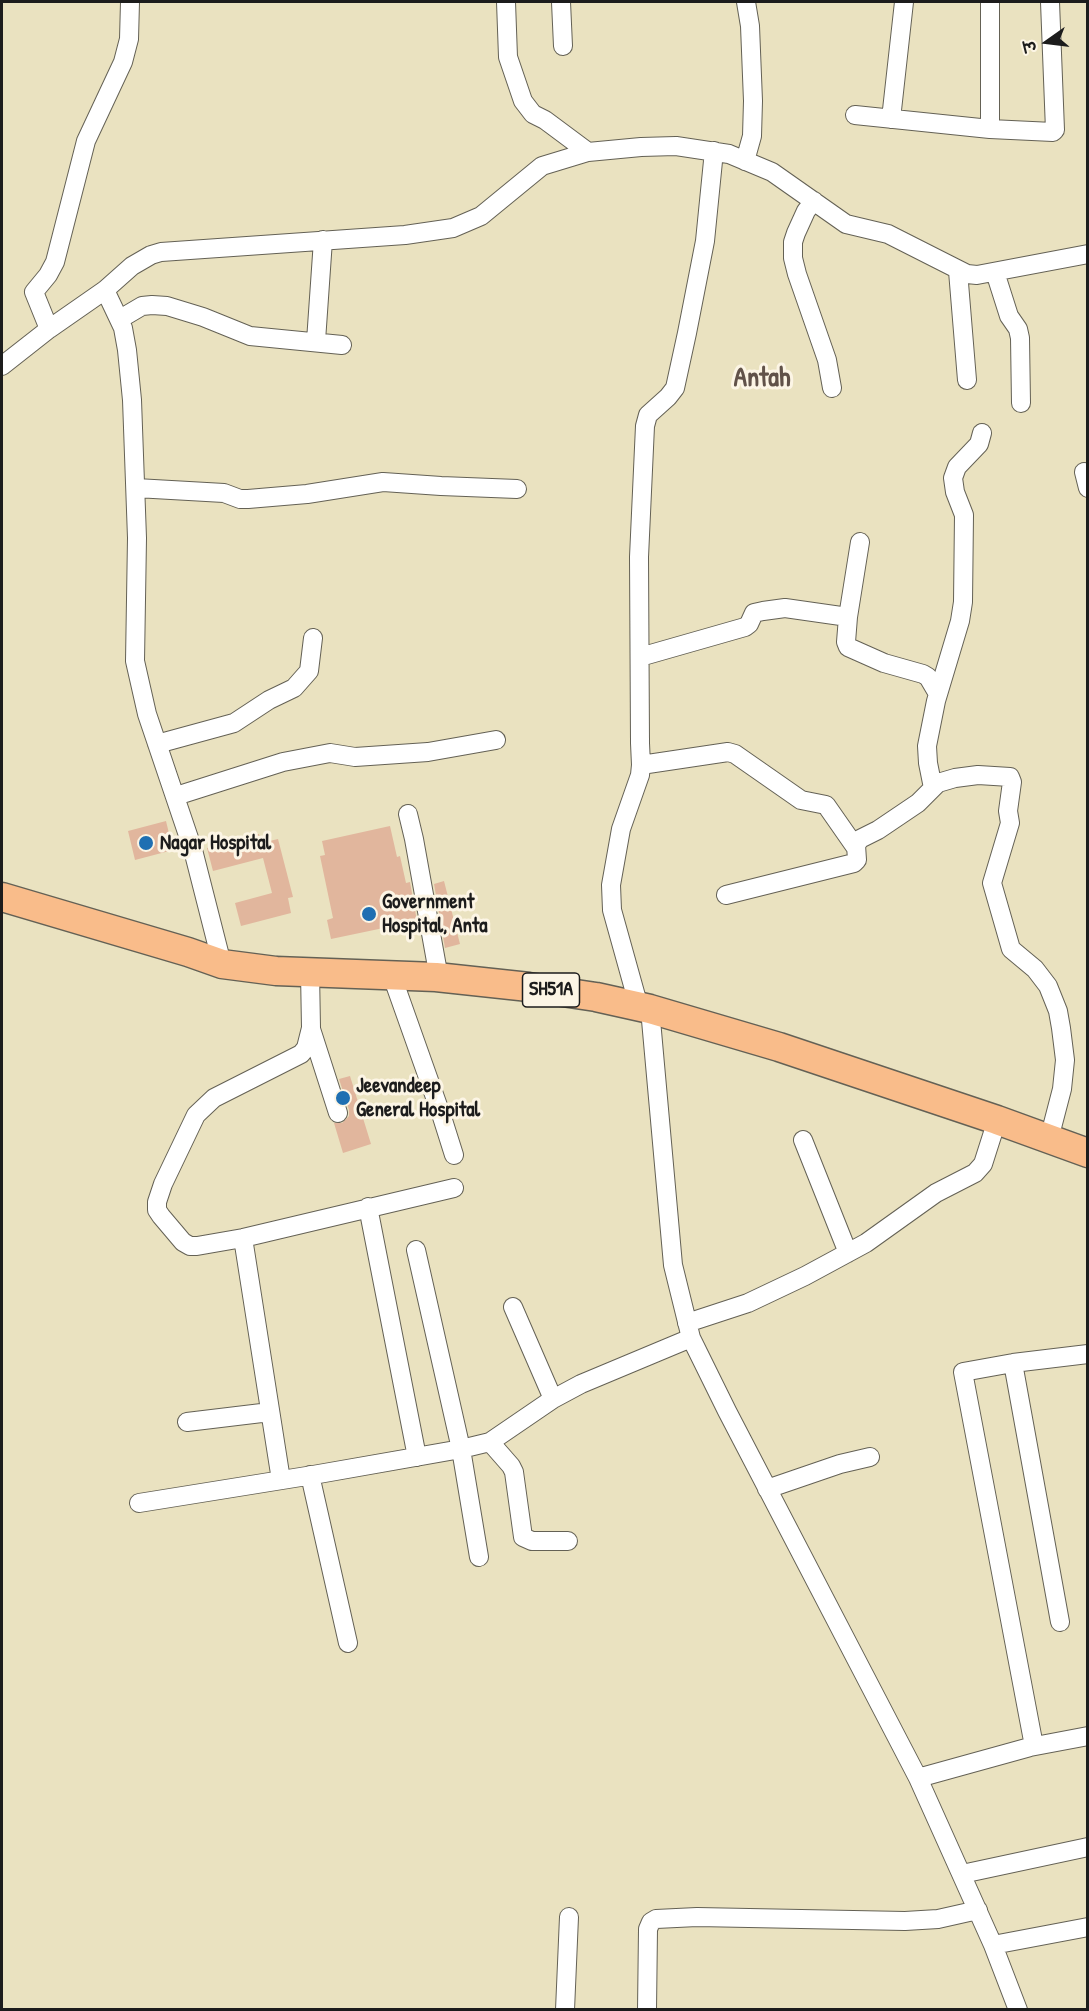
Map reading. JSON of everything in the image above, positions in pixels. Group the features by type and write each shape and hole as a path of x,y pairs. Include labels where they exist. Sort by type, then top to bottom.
{"main road":[{"name":"SH51A","path":"2,897 222,964 268,970 439,978 556,990 645,1008 779,1047 998,1120 1088,1153"}],"street":[{"path":"50,329 34,292 55,262 86,141 123,62 129,39 130,2"},
{"path":"506,2 508,57 523,101 533,114 546,120 588,152"},
{"path":"561,2 563,46"},
{"path":"745,161 752,136 753,101 750,26 746,2"},
{"path":"891,119 904,2"},
{"path":"990,2 990,129"},
{"path":"855,115 990,129 1049,133 1055,130 1050,2"},
{"path":"2,366 105,290 139,261 161,252 405,235 459,227 498,204 542,166 588,152 676,146 729,154 768,170 846,224 888,234 958,271 972,275 1088,254"},
{"path":"714,152 705,240 675,388 648,415 645,426 639,556 641,765 640,775 621,829 611,885 612,910 645,1008 673,1265 689,1330 767,1489 918,1778 978,1910 1018,2010"},
{"path":"814,201 806,211 796,232 793,242 793,258 796,274 827,360 832,388"},
{"path":"316,342 323,240"},
{"path":"958,271 967,380"},
{"path":"995,272 1009,316 1018,329 1020,338 1021,404"},
{"path":"105,290 120,319 128,357 136,488 135,661 142,698 193,850 222,964"},
{"path":"120,319 142,306 167,306 203,317 250,336 342,345"},
{"path":"933,788 926,752 938,694 960,621 963,602 964,515 955,492 953,478 957,467 980,444 982,433"},
{"path":"136,488 224,493 240,499 307,494 383,482 517,489"},
{"path":"860,542 846,642 850,649 884,663 923,674 928,677 938,694"},
{"path":"640,657 745,627 754,614 763,611 785,608 848,617"},
{"path":"157,744 234,723 269,700 294,688 309,671 313,638"},
{"path":"176,796 283,762 330,753 355,757 428,752 496,740"},
{"path":"641,765 728,752 735,754 801,800 826,805 856,848"},
{"path":"726,895 854,863 857,860 856,848 860,839 878,830 918,802 938,783 978,775 1008,776 1012,780 1008,811 1010,823 992,882 1011,949 1035,969 1048,986 1058,1011 1065,1060 1062,1089 1049,1139"},
{"path":"408,814 439,978"},
{"path":"310,972 311,1028 308,1045 301,1054 213,1098 199,1111 185,1137 157,1202 161,1216 186,1245 197,1246 243,1238 454,1188"},
{"path":"392,976 454,1155"},
{"path":"311,1028 338,1113"},
{"path":"139,1503 462,1449 490,1442 553,1399 729,1310 778,1290 848,1253 880,1233 925,1199 980,1170 998,1120"},
{"path":"803,1140 848,1253"},
{"path":"368,1207 417,1456"},
{"path":"243,1238 281,1480"},
{"path":"416,1250 462,1449 479,1557"},
{"path":"513,1307 553,1399"},
{"path":"1034,1746 963,1372 1088,1354"},
{"path":"1013,1363 1060,1622"},
{"path":"187,1422 270,1412"},
{"path":"490,1442 514,1472 523,1538 532,1541 568,1541"},
{"path":"767,1489 870,1456"},
{"path":"310,1475 348,1643"},
{"path":"918,1778 1034,1746 1088,1736"},
{"path":"962,1874 1088,1847"},
{"path":"647,2010 648,1929 651,1922 656,1919 697,1917 905,1921 938,1919 978,1910"},
{"path":"565,2010 569,1917"},
{"path":"993,1945 1088,1927"}],"building":[{"path":"166,821 173,850 135,860 128,831"},
{"path":"390,826 406,883 410,882 417,921 331,939 327,920 333,918 320,856 325,855 322,841"},
{"path":"259,834 261,843 278,839 293,897 288,898 291,913 241,926 235,903 272,893 263,858 213,871 207,848"},
{"path":"444,881 460,944 445,948 434,884"},
{"path":"350,1076 371,1144 343,1153 334,1123 342,1123 349,1116 339,1079"}],"place":[{"name":"Nagar Hospital","path":"146,843"},
{"name":"Government Hospital, Anta","path":"369,914"},
{"name":"Jeevandeep General Hospital","path":"343,1098"}],"district":[{"name":"Antah","path":"762,379"}]}
